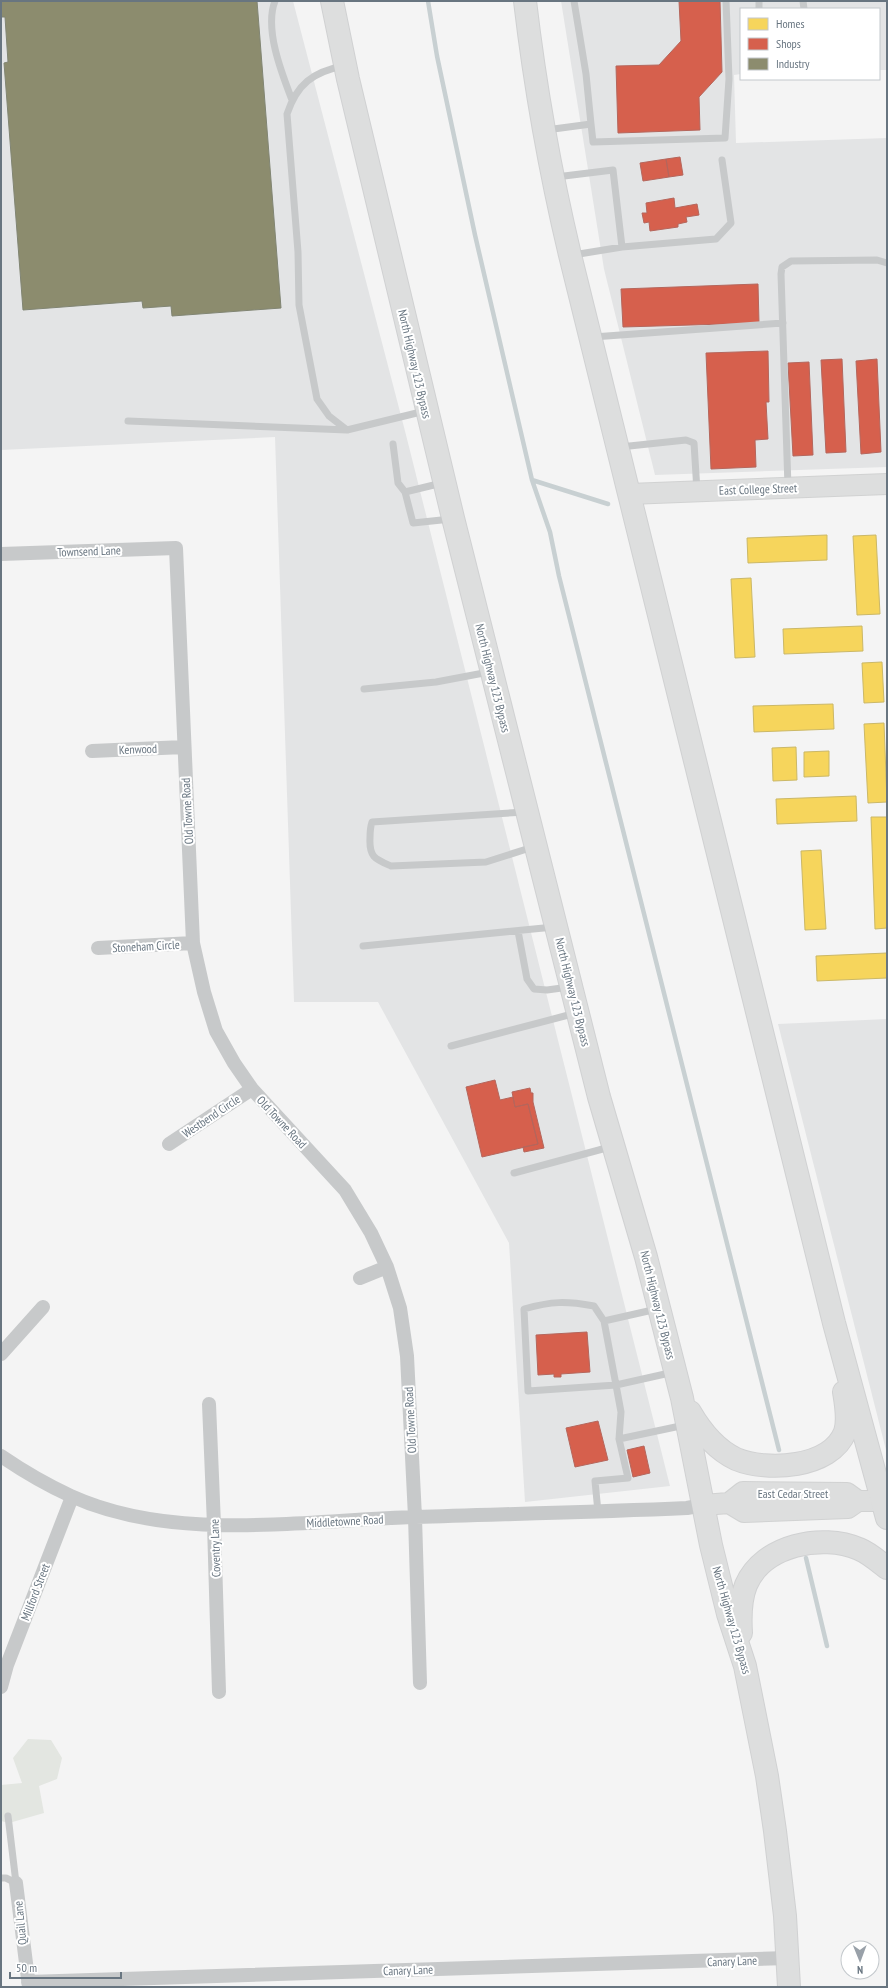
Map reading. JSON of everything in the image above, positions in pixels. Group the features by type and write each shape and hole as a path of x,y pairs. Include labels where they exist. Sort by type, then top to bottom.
{"main road":[{"name":"North Highway 123 Bypass","path":"332,1 426,411 571,987 659,1308 682,1398 703,1505 728,1614 745,1666 767,1776 776,1831 788,1958 789,1987"},
{"path":"339,1 339,33"},
{"path":"525,1 532,61 544,131 570,255 834,1323 885,1506"},
{"path":"682,1398 706,1437 720,1449 736,1459 760,1466 802,1463 822,1456 836,1446 845,1431 846,1411 834,1323"},
{"path":"745,1666 740,1617 742,1595 747,1583 760,1565 776,1553 818,1542 837,1543 859,1548 887,1568"}],"street":[{"name":"East College Street","path":"629,494 887,484"},
{"name":"Townsend Lane","path":"1,554 176,548"},
{"name":"Old Towne Road","path":"176,548 193,943 204,992 216,1031 234,1063 252,1089 345,1190 371,1233 387,1267 400,1308 407,1356 415,1517 420,1684"},
{"name":"Kenwood","path":"92,750 184,747"},
{"name":"Stoneham Circle","path":"98,948 193,943"},
{"name":"Westbend Circle","path":"170,1144 252,1089"},
{"path":"360,1278 387,1267"},
{"path":"1,1354 43,1307"},
{"name":"Coventry Lane","path":"209,1404 219,1692"},
{"name":"Middletowne Road","path":"1,1456 22,1470 72,1497 115,1511 156,1519 214,1525 244,1526 415,1517 598,1512 687,1508 703,1505"},
{"name":"Millford Street","path":"1,1687 7,1665 72,1497"},
{"name":"East Cedar Street","path":"703,1505 729,1503 744,1512 848,1508 858,1501 885,1506"},
{"name":"Quail Lane","path":"16,1883 28,1984"},
{"name":"Canary Lane","path":"28,1984 788,1958"}],"lane":[{"path":"275,1 273,6 273,27 277,62 292,100"},
{"path":"574,1 586,74 593,142 726,138 729,79 726,1"},
{"path":"346,66 330,69 311,77 292,100 287,114 298,252 299,305 317,399 329,416 347,430"},
{"path":"544,131 591,124"},
{"path":"570,255 622,247 716,239 731,223 722,160"},
{"path":"553,177 613,170 622,247"},
{"path":"788,488 782,323 782,266 791,261 877,260 887,263"},
{"path":"590,338 782,323"},
{"path":"128,421 347,430 426,411"},
{"path":"617,447 686,440 694,443 697,491"},
{"path":"393,444 398,483 406,492 413,523 453,518"},
{"path":"406,492 444,482"},
{"path":"364,689 436,682 492,672"},
{"path":"527,812 372,822 370,827 370,851 377,860 391,866 486,862 536,846"},
{"path":"363,946 556,927"},
{"path":"518,931 527,979 534,989 547,990 571,987"},
{"path":"451,1046 578,1012"},
{"path":"514,1173 614,1145"},
{"path":"598,1512 595,1481 628,1478 619,1439 621,1412 616,1385 604,1321 594,1306 563,1301 524,1308 528,1391 616,1385 675,1371"},
{"path":"604,1321 659,1308"},
{"path":"619,1439 687,1424"},
{"path":"1,1878 16,1883 8,1816"}],"shaded area":[{"path":"1,1 293,1 405,431 670,1486 525,1502 509,1243 378,1002 294,1002 275,437 1,450"},
{"path":"561,1 887,1 887,70 880,70 880,8 740,8 740,74 734,75 736,143 887,138 887,467 655,475 604,269"},
{"path":"887,1019 887,1454 778,1024"},
{"path":"28,1739 51,1740 62,1758 57,1779 39,1786 44,1813 9,1823 1,1821 1,1785 22,1783 13,1758"}],"building: Homes":[{"path":"827,535 827,560 748,563 747,538"},
{"path":"876,535 880,614 857,615 853,536"},
{"path":"751,578 755,657 735,658 731,579"},
{"path":"862,626 863,651 784,654 783,629"},
{"path":"882,662 884,702 864,703 862,663"},
{"path":"833,704 834,729 754,732 753,706"},
{"path":"884,723 887,802 868,803 864,724"},
{"path":"796,747 797,780 773,781 772,748"},
{"path":"829,751 829,776 804,777 804,752"},
{"path":"856,796 857,821 777,824 776,799"},
{"path":"871,817 887,817 887,928 875,929"},
{"path":"821,850 826,929 805,930 801,851"},
{"path":"887,953 887,978 817,981 816,956"}],"building: Shops":[{"path":"679,1 720,1 722,72 699,97 700,130 618,133 616,66 659,65 681,41"},
{"path":"680,157 683,175 669,177 666,159"},
{"path":"666,159 669,177 643,181 640,163"},
{"path":"674,198 675,208 697,204 699,215 686,217 687,222 678,224 678,227 650,231 649,222 644,223 642,213 647,213 646,203"},
{"path":"758,284 759,323 623,327 621,289"},
{"path":"768,351 769,402 766,402 768,439 755,440 756,467 711,469 706,353"},
{"path":"842,359 846,452 826,453 821,360"},
{"path":"877,359 881,452 861,454 856,361"},
{"path":"809,362 813,455 793,456 788,363"},
{"path":"495,1080 500,1100 513,1097 515,1107 528,1104 538,1144 482,1157 466,1087"},
{"path":"530,1088 531,1093 533,1093 533,1102 544,1148 524,1152 523,1147 538,1144 528,1104 515,1107 512,1092"},
{"path":"587,1332 590,1372 561,1374 561,1377 554,1377 554,1374 538,1375 536,1335"},
{"path":"598,1421 608,1460 575,1467 566,1428"},
{"path":"644,1446 650,1473 633,1477 627,1450"}],"building: Industry":[{"path":"1,1 257,1 281,308 172,316 171,306 143,308 142,301 23,310 4,63 8,62 5,17 1,17"}],"waterway":[{"path":"428,1 437,56 475,235 532,480 550,532 559,576 779,1450"},
{"path":"532,480 608,504"},
{"path":"806,1558 827,1646"}]}
